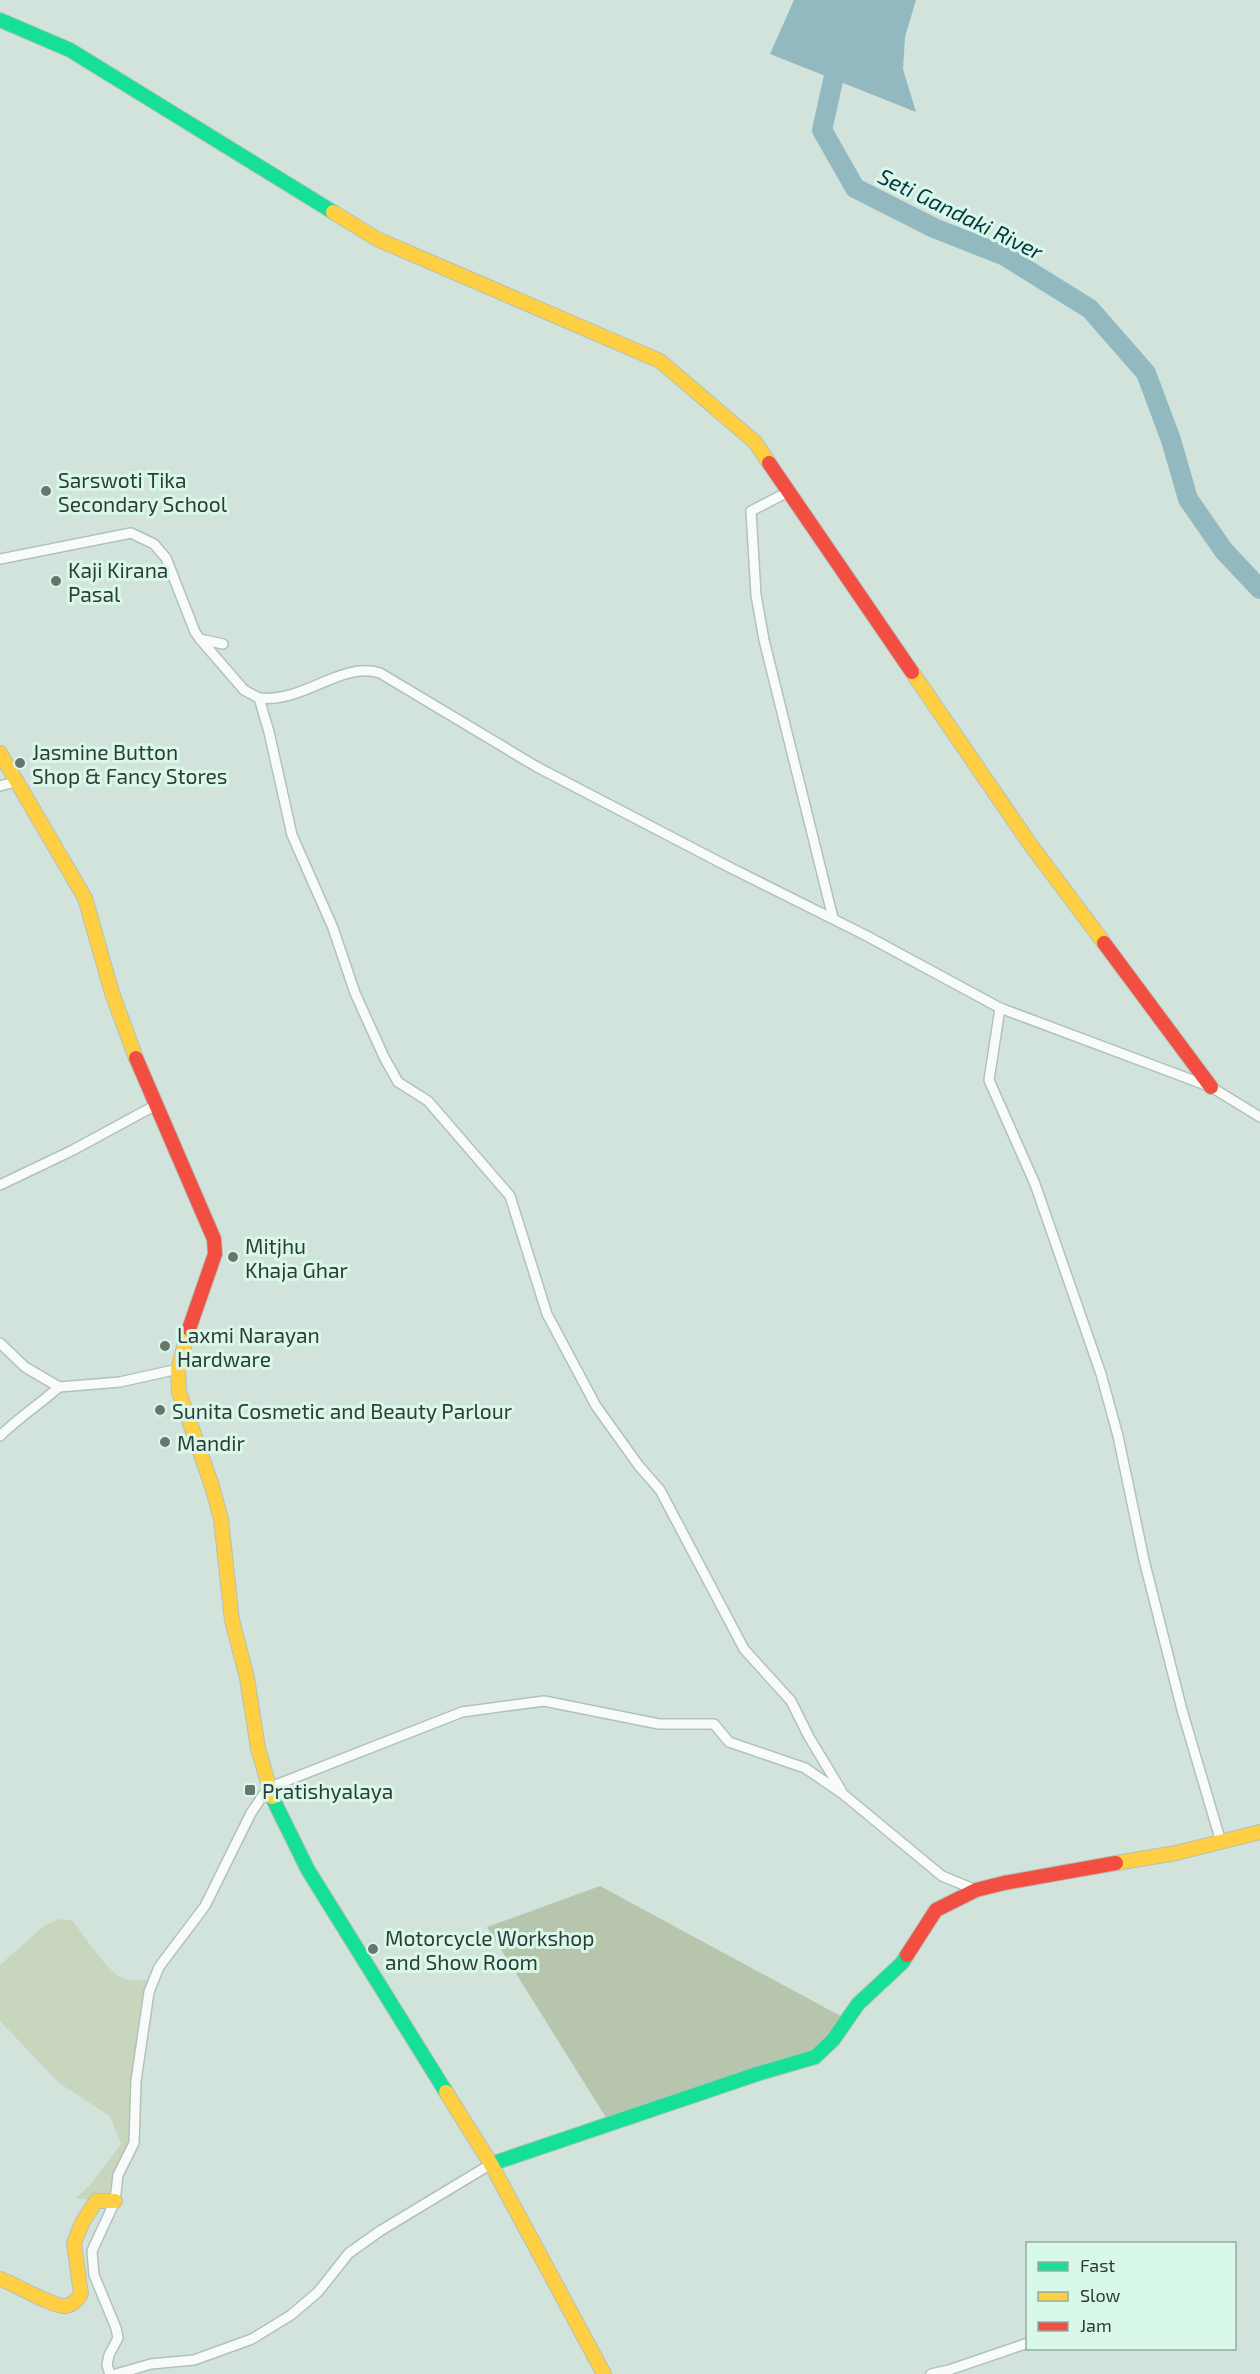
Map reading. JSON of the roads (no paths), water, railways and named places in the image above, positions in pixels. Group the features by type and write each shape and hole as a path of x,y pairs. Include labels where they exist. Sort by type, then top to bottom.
{"main road":[{"path":"0,20 70,50 377,239 660,361 755,442 1030,844 1211,1087"},
{"path":"0,753 19,781 86,898 116,1005 214,1239 215,1254 186,1334 178,1369 181,1400 212,1486 221,1519 232,1620 247,1678 258,1748 268,1788 313,1879 491,2164 604,2374"},
{"path":"491,2164 760,2073 815,2057 829,2045 858,2004 902,1963 936,1910 976,1890 1176,1853 1260,1832"},
{"path":"0,2279 20,2286 55,2306 74,2303 81,2294 74,2243 82,2223 96,2201 115,2201"}],"street":[{"path":"788,492 751,511 756,595 764,640 832,918"},
{"path":"0,559 131,533 154,544 166,558 195,632 244,690 259,698 274,699 291,696 355,670 368,669 380,673 537,767 832,918 1000,1008 1211,1087 1260,1117"},
{"path":"200,639 224,644"},
{"path":"259,698 292,835 333,928 355,993 384,1057 398,1082 428,1101 510,1196 548,1314 596,1406 639,1466 660,1490 744,1649 791,1701 809,1737 843,1794"},
{"path":"0,786 19,781"},
{"path":"1000,1008 989,1080 1035,1184 1101,1374 1118,1436 1144,1560 1182,1710 1221,1842"},
{"path":"0,1185 73,1150 156,1105"},
{"path":"0,1343 26,1367 59,1387 120,1382 178,1369"},
{"path":"0,1436 15,1421 36,1408 59,1387"},
{"path":"110,2374 107,2365 109,2355 118,2338 94,2275 92,2251 115,2201 118,2175 134,2143 136,2080 149,1992 153,1978 205,1906 247,1821 268,1788 462,1712 544,1701 659,1724 714,1724 729,1742 805,1768 843,1794 942,1876 976,1890"},
{"path":"116,2374 152,2364 195,2360 252,2339 291,2315 318,2292 349,2253 380,2231 491,2164"},
{"path":"931,2374 1026,2344"}],"water":[{"path":"794,0 916,0 905,37 903,69 916,112 770,54"}],"waterway":[{"name":"Seti Gandaki River","path":"839,54 822,130 855,188 934,228 1005,256 1090,309 1146,373 1171,440 1188,499 1224,551 1260,589"}],"place":[{"name":"Sarswoti Tika Secondary School","path":"46,491"},
{"name":"Kaji Kirana Pasal","path":"56,581"},
{"name":"Jasmine Button Shop & Fancy Stores","path":"20,763"},
{"name":"Mitjhu Khaja Ghar","path":"233,1257"},
{"name":"Laxmi Narayan Hardware","path":"165,1346"},
{"name":"Sunita Cosmetic and Beauty Parlour","path":"160,1410"},
{"name":"Mandir","path":"165,1442"},
{"name":"Pratishyalaya","path":"250,1790"},
{"name":"Motorcycle Workshop and Show Room","path":"373,1949"}]}
